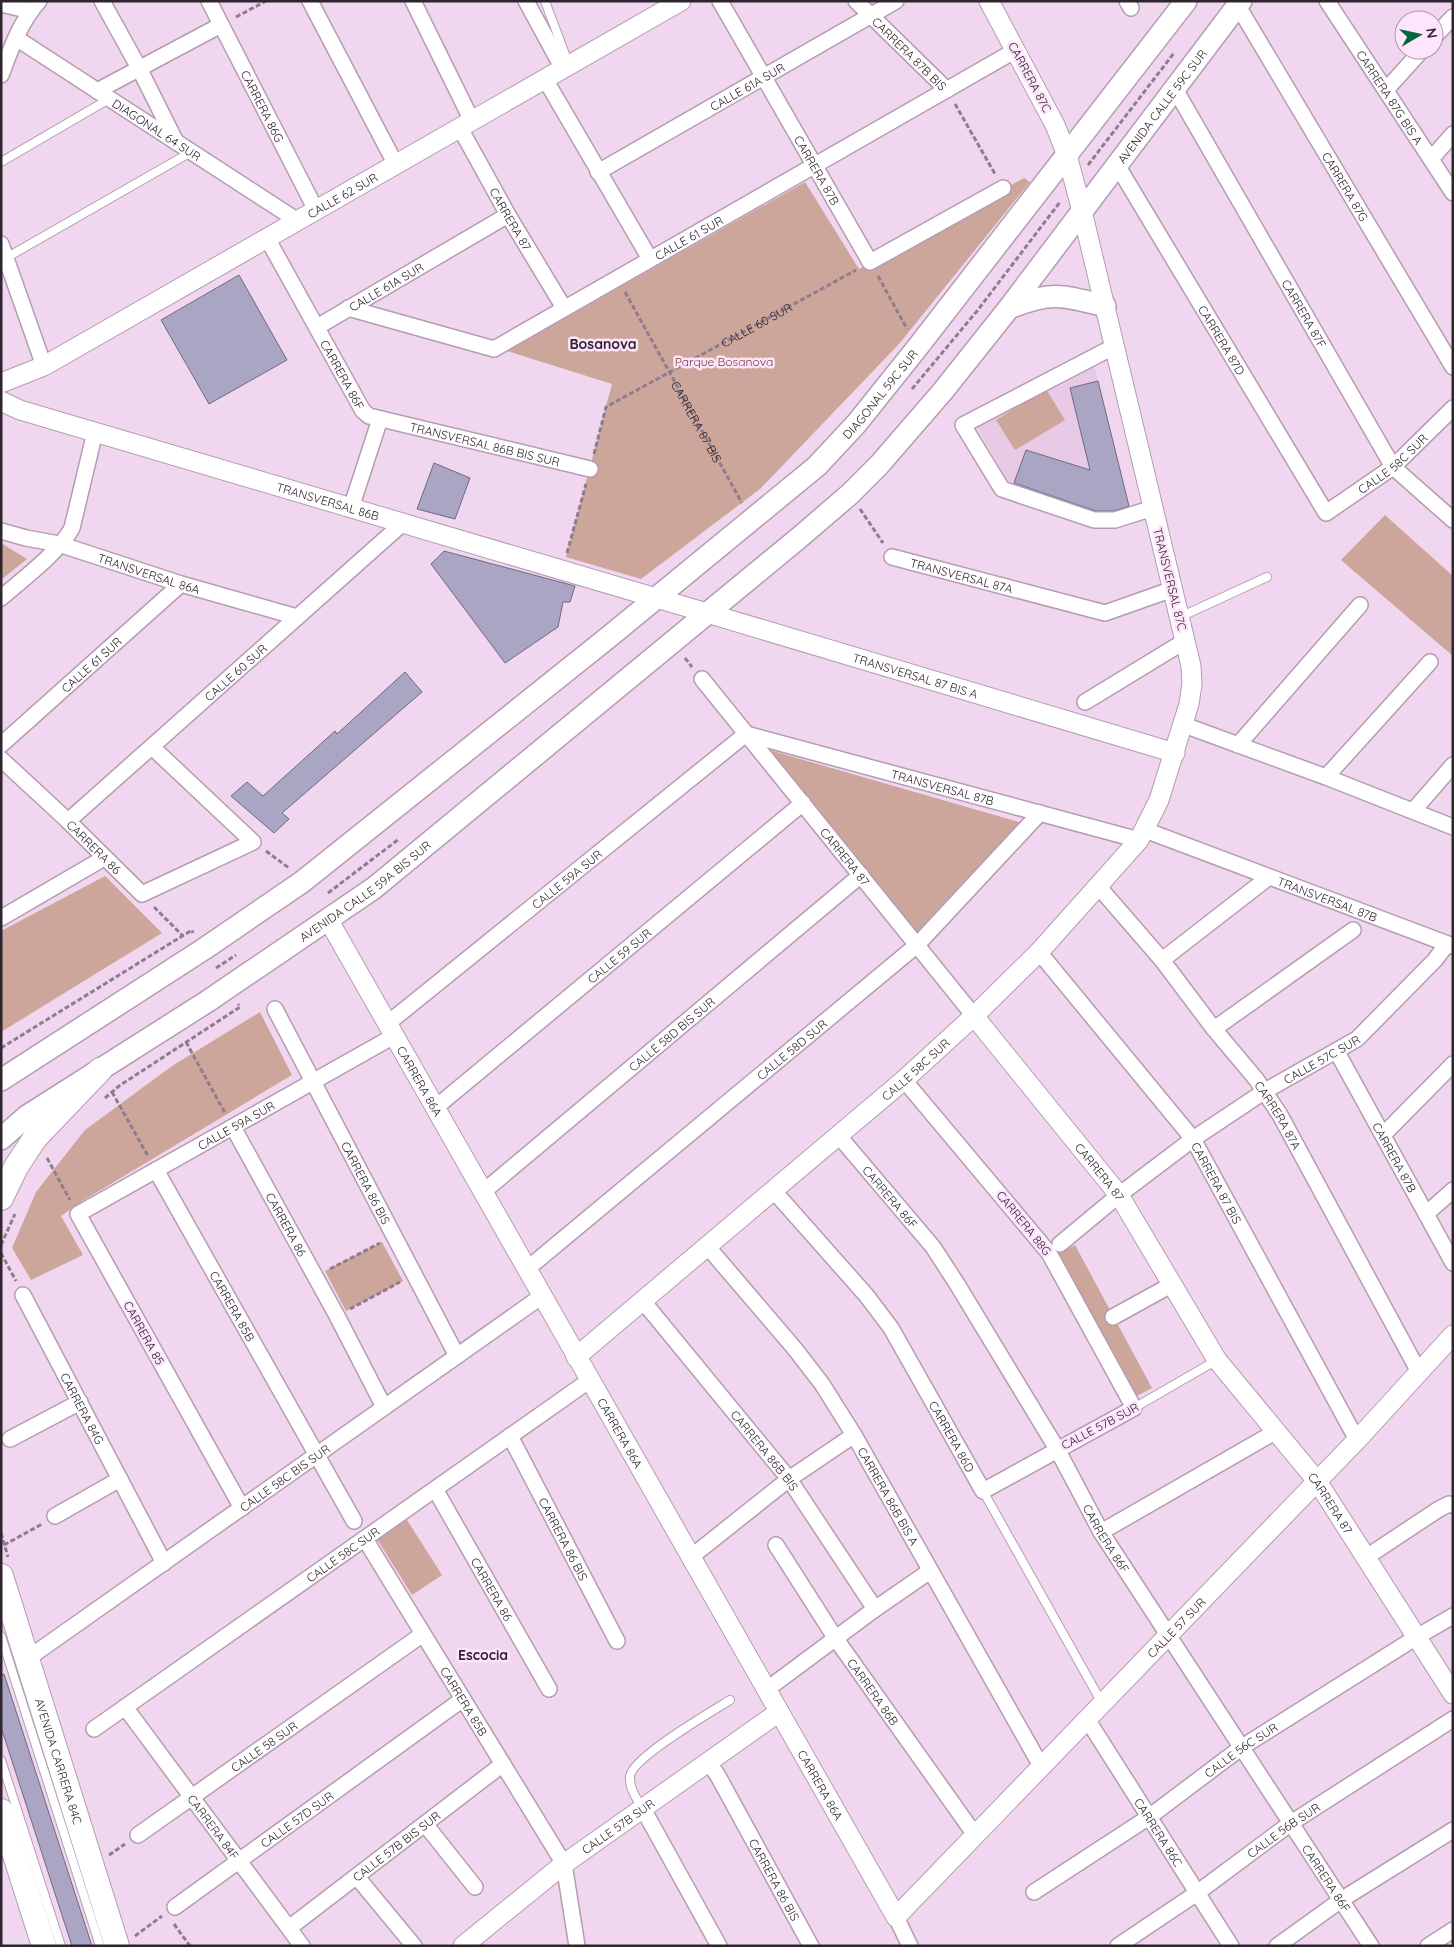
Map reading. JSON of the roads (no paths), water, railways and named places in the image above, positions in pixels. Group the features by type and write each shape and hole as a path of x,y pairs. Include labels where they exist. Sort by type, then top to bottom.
{"main road":[{"path":"1067,155 1186,1"},
{"name":"AVENIDA CALLE 59C SUR","path":"1082,212 1239,4"},
{"name":"DIAGONAL 59C SUR","path":"656,599 805,476 839,443 917,348 1067,155"},
{"path":"707,613 850,494 879,465 943,391 1082,212"},
{"path":"1009,308 1033,298 1058,296 1105,306"},
{"path":"1,1080 204,949 310,876 656,599"},
{"name":"AVENIDA CALLE 59A BIS SUR","path":"1,1139 27,1116 228,988 329,921 374,888 707,613"},
{"path":"1,1198 16,1167 35,1138 100,1070"},
{"name":"AVENIDA CARRERA 84C","path":"1,1576 27,1659 123,1943"},
{"path":"1,1811 44,1946"}],"street":[{"path":"102,1 140,68 175,141"},
{"name":"CARRERA 86G","path":"209,1 316,210"},
{"path":"310,1 396,165"},
{"name":"CARRERA 87","path":"413,1 508,215 564,308"},
{"path":"526,1 566,67"},
{"name":"CALLE 62 SUR","path":"1,383 44,366 681,1"},
{"name":"CARRERA 87B","path":"720,1 870,262 1003,188"},
{"name":"CARRERA 87B BIS","path":"856,1 947,90"},
{"name":"CALLE 61A SUR","path":"598,172 896,1"},
{"name":"CARRERA 87C","path":"989,1 1051,117 1067,155"},
{"name":"CARRERA 87G BIS A","path":"1327,1 1453,193"},
{"path":"1,75 16,38 35,6 8,4"},
{"name":"CARRERA 87G","path":"1239,4 1453,367"},
{"path":"1444,26 1453,16"},
{"path":"104,95 140,68 221,25"},
{"name":"DIAGONAL 64 SUR","path":"16,38 298,221"},
{"name":"CALLE 61 SUR","path":"348,308 494,349 1016,50"},
{"path":"1386,90 1413,60"},
{"path":"545,79 650,259"},
{"name":"CARRERA 87F","path":"1175,89 1393,467 1453,520"},
{"path":"1431,159 1453,134"},
{"name":"TRANSVERSAL 87C","path":"1067,155 1191,666 1192,684 1184,725"},
{"name":"CARRERA 87D","path":"1117,165 1326,514"},
{"name":"CALLE 61A SUR","path":"317,326 508,215"},
{"name":"CARRERA 86F","path":"267,238 363,411 369,416 380,418"},
{"path":"4,251 44,366"},
{"path":"1114,346 963,425 1002,489 1094,520 1115,520 1153,508"},
{"name":"TRANSVERSAL 86B","path":"1,401 20,410 656,599"},
{"name":"CALLE 58C SUR","path":"1326,514 1393,467 1453,408"},
{"path":"351,508 380,418"},
{"name":"TRANSVERSAL 86B BIS SUR","path":"380,418 590,469"},
{"path":"1,598 37,567 67,537 72,528 95,432"},
{"name":"CALLE 60 SUR","path":"68,821 402,524"},
{"name":"TRANSVERSAL 86A","path":"1,531 59,544 181,584 297,617"},
{"name":"TRANSVERSAL 87A","path":"892,557 1105,613 1173,589"},
{"name":"CALLE 61 SUR","path":"1,745 181,584"},
{"name":"TRANSVERSAL 87 BIS A","path":"656,599 1175,753"},
{"path":"1238,745 1360,605"},
{"path":"1085,702 1185,641"},
{"path":"1326,777 1430,662"},
{"name":"CARRERA 87","path":"702,679 1119,1194 1217,1360 1316,1481 1415,1638 1453,1694"},
{"path":"1184,725 1326,777 1453,827"},
{"name":"CALLE 58C SUR","path":"576,1356 904,1080 974,1016 1039,952 1142,835 1159,800 1184,725"},
{"name":"TRANSVERSAL 87B","path":"746,734 1040,813 1142,835 1269,877 1450,945"},
{"name":"CALLE 59A SUR","path":"78,1214 313,1082 391,1030 746,734"},
{"name":"CARRERA 86","path":"1,759 68,821 142,894 253,842 152,747"},
{"path":"1413,811 1453,765"},
{"name":"CALLE 59 SUR","path":"435,1108 802,803"},
{"name":"CALLE 58D SUR","path":"527,1269 917,945 1040,813"},
{"path":"5,911 104,858"},
{"name":"CALLE 58D BIS SUR","path":"483,1192 861,875"},
{"path":"1162,960 1269,877"},
{"name":"CARRERA 87A","path":"1098,886 1162,960 1214,1029 1265,1091 1280,1115 1419,1372"},
{"name":"CARRERA 86A","path":"329,921 896,1917 910,1946"},
{"path":"1214,1029 1353,930"},
{"name":"CALLE 57C SUR","path":"1060,1244 1119,1194 1193,1139 1265,1091 1358,1039 1450,945"},
{"name":"CARRERA 87 BIS","path":"1039,952 1193,1139 1357,1440"},
{"name":"CARRERA 86 BIS","path":"275,1009 457,1356"},
{"name":"CARRERA 87B","path":"1337,1052 1453,1263"},
{"path":"1382,1134 1453,1064"},
{"name":"CARRERA 88G","path":"904,1080 1049,1253 1134,1408"},
{"name":"CARRERA 86","path":"233,1127 337,1316 384,1407"},
{"name":"CARRERA 86F","path":"838,1135 933,1247 1057,1449 1101,1532 1371,1946"},
{"name":"CARRERA 85B","path":"156,1170 354,1521"},
{"name":"CARRERA 86D","path":"773,1190 866,1295 891,1328 983,1491"},
{"path":"1426,1214 1453,1190"},
{"name":"CARRERA 85","path":"78,1214 242,1508"},
{"name":"CARRERA 86B BIS A","path":"707,1246 795,1349 822,1384 854,1435 1041,1766"},
{"path":"1113,1317 1171,1284"},
{"name":"CARRERA 84G","path":"24,1295 164,1563"},
{"name":"CALLE 58C BIS SUR","path":"27,1659 542,1296"},
{"name":"CARRERA 86B BIS","path":"642,1300 789,1479 875,1609"},
{"name":"CALLE 57 SUR","path":"896,1917 1357,1440 1453,1336"},
{"name":"CALLE 58C SUR","path":"94,1729 590,1380"},
{"path":"10,1439 80,1402"},
{"name":"CALLE 57B SUR","path":"983,1491 1134,1408"},
{"path":"1101,1532 1275,1432"},
{"path":"691,1557 789,1479 854,1435"},
{"name":"CARRERA 86 BIS","path":"510,1436 617,1641"},
{"path":"55,1516 120,1479"},
{"name":"CARRERA 86","path":"435,1489 549,1689"},
{"path":"1365,1558 1439,1509 1451,1505"},
{"name":"CARRERA 85B","path":"365,1539 564,1864"},
{"name":"CARRERA 86B","path":"776,1545 836,1639 975,1835"},
{"path":"766,1690 875,1609 930,1571"},
{"name":"CALLE 56C SUR","path":"1034,1892 1149,1817 1242,1747 1453,1616"},
{"name":"CALLE 58 SUR","path":"138,1835 423,1634"},
{"name":"CALLE 57D SUR","path":"170,1910 463,1699"},
{"name":"CARRERA 84F","path":"125,1707 302,1946"},
{"name":"CALLE 57B SUR","path":"463,1946 564,1864 642,1807 779,1712"},
{"name":"CARRERA 86C","path":"1087,1719 1230,1946"},
{"name":"CALLE 56B SUR","path":"1118,1946 1197,1893 1291,1823 1453,1720"},
{"name":"CARRERA 86 BIS","path":"708,1761 811,1946"},
{"name":"CALLE 57B BIS SUR","path":"289,1928 503,1764"},
{"path":"642,1807 719,1946"},
{"path":"425,1824 475,1887"},
{"path":"1277,1946 1341,1900 1453,1830"},
{"path":"564,1864 577,1946"},
{"path":"356,1876 414,1946"},
{"path":"1428,1946 1453,1930"}],"lane":[{"path":"545,1 566,67"},
{"path":"1,162 104,95"},
{"path":"4,251 191,151"},
{"path":"1180,617 1267,577"},
{"name":"CALLE 57B SUR","path":"1134,1408 1217,1360"},
{"name":"CARRERA 86D","path":"983,1491 1102,1703"},
{"path":"1,1636 100,1946"},
{"path":"642,1807 630,1785 631,1774 636,1765 652,1752 730,1700"},
{"path":"1,1760 61,1946"}],"district":[{"name":"Bosanova","path":"603,344"},
{"name":"Escocia","path":"483,1655"}],"park label":[{"name":"Parque Bosanova","path":"724,361"}]}
